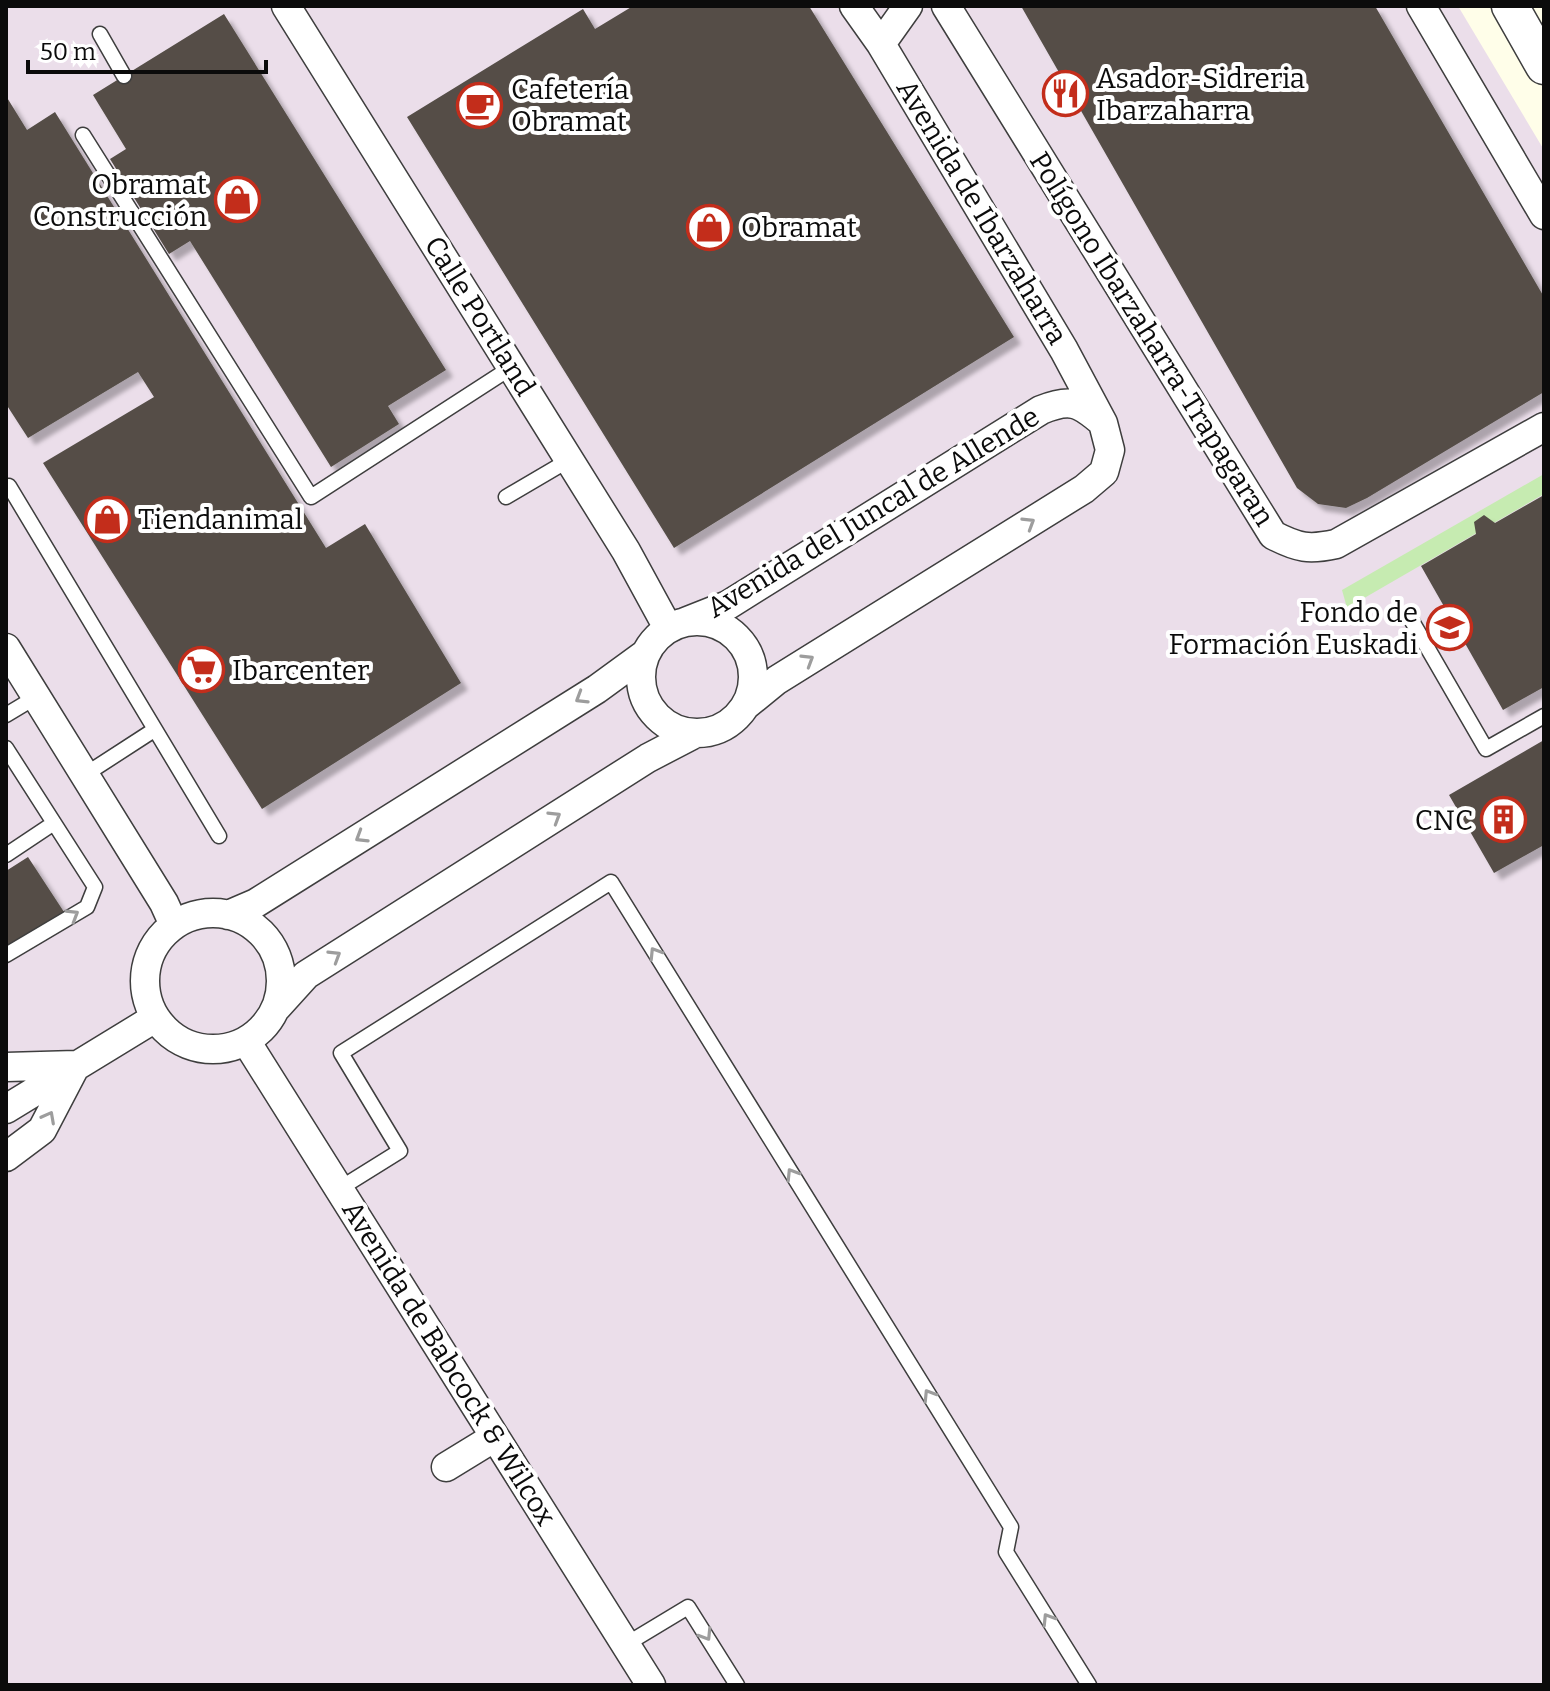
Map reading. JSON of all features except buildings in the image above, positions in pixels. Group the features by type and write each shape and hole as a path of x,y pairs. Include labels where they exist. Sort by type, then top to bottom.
{"street":[{"name":"Calle Portland","path":"286,6 626,551 677,625"},
{"name":"Avenida de Ibarzaharra","path":"854,6 881,44 1064,350 1103,423"},
{"path":"881,44 908,6"},
{"name":"Polígono Ibarzaharra-Trapagaran","path":"946,6 1273,535 1311,550 1336,544 1544,427"},
{"path":"1421,6 1544,215"},
{"path":"1510,6 1544,66"},
{"name":"Avenida del Juncal de Allende","path":"677,625 728,605 1041,410 1062,402 1083,406 1103,423"},
{"path":"745,706 752,688 752,668 746,649 735,635 720,626 703,621 677,625 655,639 645,654 640,671 641,688 647,705 660,720 677,730 696,733 716,731 733,721 745,706 777,680 1084,489 1104,472 1110,450 1103,423"},
{"path":"6,648 164,903 174,925"},
{"path":"228,915 267,896 597,689 645,654"},
{"path":"277,1007 281,984 278,960 267,939 249,923 228,915 209,913 191,917 174,925 159,939 149,957 144,978 147,999 155,1018 169,1034 207,1049 227,1048 246,1041 265,1027 277,1007 306,975 648,758 696,733"},
{"path":"6,1109 155,1018"},
{"name":"Avenida de Babcock & Wilcox","path":"246,1041 651,1685"},
{"path":"6,1067 77,1065"},
{"path":"6,1157 42,1130 77,1065"},
{"path":"446,1467 495,1437"}],"lane":[{"path":"100,34 124,76"},
{"path":"83,135 311,497 512,367"},
{"path":"506,497 569,460"},
{"path":"7,485 219,836"},
{"path":"1409,616 1486,749 1544,716"},
{"path":"6,715 36,697"},
{"path":"83,776 154,730"},
{"path":"6,748 95,887 87,907 6,955"},
{"path":"6,855 54,823"},
{"path":"339,1189 400,1151 341,1053 611,882 1011,1527 1006,1552 1089,1685"},
{"path":"625,1645 688,1607 737,1685"}],"shaded area":[{"path":"6,6 1458,6 1544,150 1544,1685 6,1685"}],"green space":[{"path":"1544,474 1544,494 1347,608 1342,590"}],"place":[{"name":"Asador-Sidreria Ibarzaharra","path":"1065,94"},
{"name":"Cafetería Obramat","path":"480,105"},
{"name":"Obramat Construcción","path":"238,200"},
{"name":"Obramat","path":"710,227"},
{"name":"Tiendanimal","path":"107,519"},
{"name":"Fondo de Formación Euskadi","path":"1449,628"},
{"name":"Ibarcenter","path":"201,670"},
{"name":"CNC","path":"1504,820"}]}
